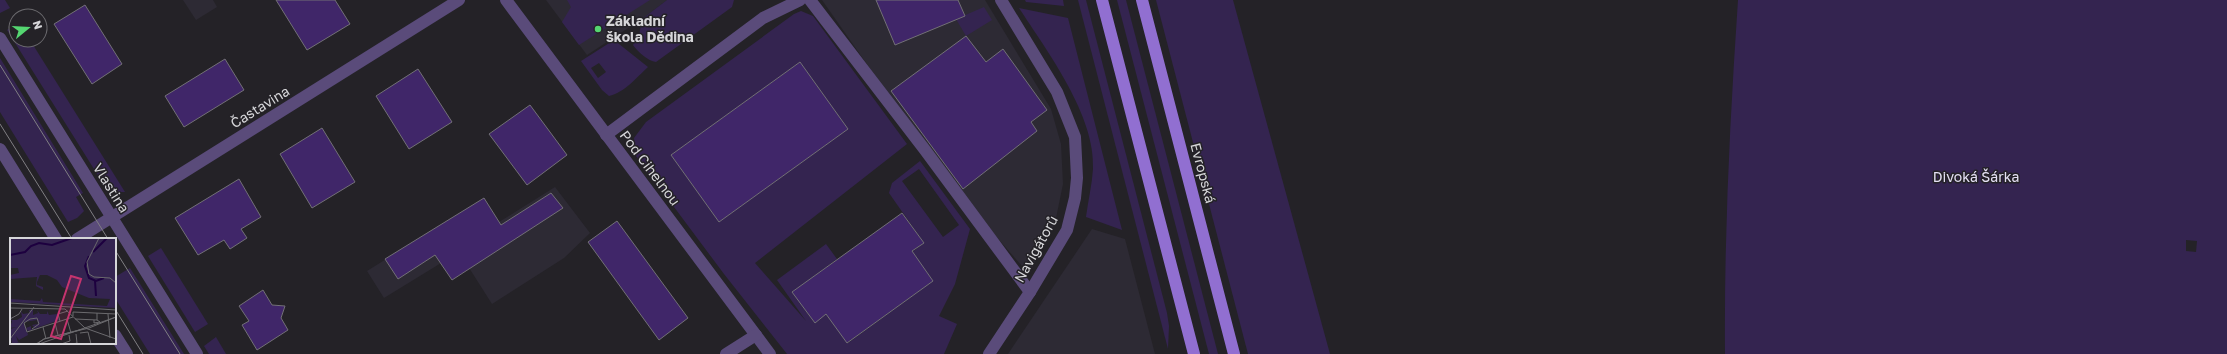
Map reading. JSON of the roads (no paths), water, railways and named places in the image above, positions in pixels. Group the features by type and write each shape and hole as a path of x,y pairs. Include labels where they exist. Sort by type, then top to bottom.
{"main road":[{"path":"1102,0 1194,354"},
{"name":"Evropská","path":"1142,0 1234,354"}],"street":[{"name":"Častavina","path":"79,238 459,0"},
{"name":"Pod Cihelnou","path":"506,0 770,354"},
{"path":"606,135 763,18 800,0"},
{"path":"810,0 1030,292"},
{"name":"Navigátorů","path":"989,354 1030,292 1067,230 1075,198 1077,158 1075,137 1057,92 1000,0"},
{"name":"Vlastina","path":"0,38 197,354"},
{"path":"0,149 55,238"},
{"path":"726,354 756,335"},
{"path":"116,337 127,354"}],"tram line":[{"path":"0,65 107,238"},
{"path":"0,124 71,238"},
{"path":"116,252 180,354"},
{"path":"116,311 143,354"}],"place":[{"name":"Základní škola Dědina","path":"598,29"}],"park label":[{"name":"Divoká Šárka","path":"1976,177"}]}
